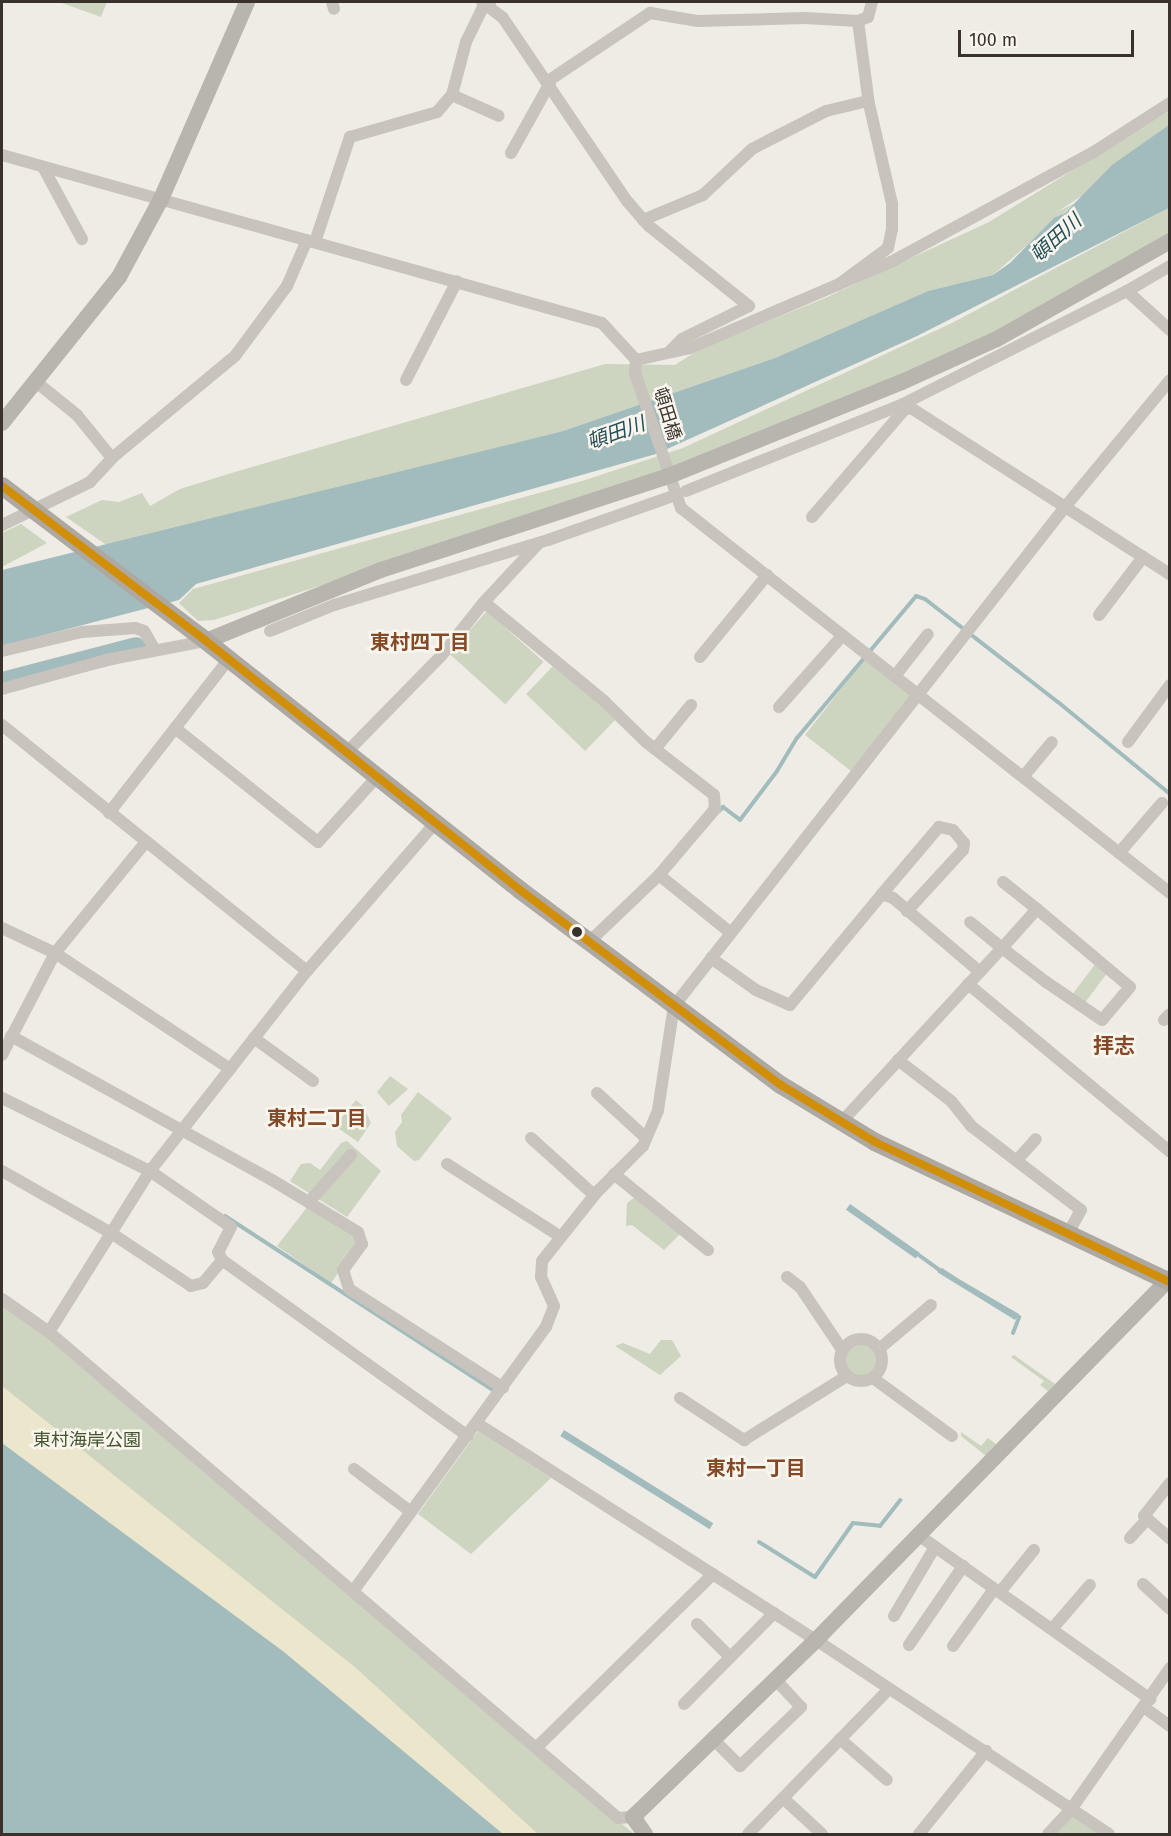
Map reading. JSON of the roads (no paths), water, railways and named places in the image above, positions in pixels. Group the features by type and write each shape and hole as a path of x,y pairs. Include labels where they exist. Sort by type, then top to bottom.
{"main road":[{"path":"2,486 163,610 206,640 345,754 589,942 781,1085 841,1123 1169,1280"}],"street":[{"path":"2,423 119,277 161,199 247,2"},
{"path":"511,153 549,82 650,13 698,21 805,18 858,21 868,17 872,2"},
{"path":"2,525 90,482 112,458 235,356 287,286 311,241 350,137 437,112 452,95 466,42 486,3 503,18 643,220 749,306 682,339 670,351"},
{"path":"838,285 888,248 892,229 892,204 868,101 858,21"},
{"path":"452,95 499,116"},
{"path":"643,220 704,195 752,149 826,111 868,101"},
{"path":"2,155 602,322 636,360 690,348 891,262 1006,201 1170,103"},
{"path":"44,167 82,239"},
{"path":"2,689 155,650 206,640 381,570 667,471 997,339 1170,241"},
{"path":"686,491 873,416 968,373 1127,291 1170,266"},
{"path":"406,380 457,280"},
{"path":"1127,291 1170,330"},
{"name":"頓田橋","path":"636,360 635,373 681,508 1170,893"},
{"path":"354,1590 478,1424 546,1327 554,1306 541,1277 542,1261 594,1195 646,1138 658,1110 674,1006 1065,507 1170,380"},
{"path":"35,381 77,415 112,458"},
{"path":"873,416 911,408 1170,574"},
{"path":"812,517 904,410"},
{"path":"270,631 334,605 539,543 670,497"},
{"path":"345,754 441,656 484,602 539,543"},
{"path":"1099,615 1143,558"},
{"path":"700,657 767,575"},
{"path":"484,602 655,749 714,795 715,809 659,875 589,942"},
{"path":"2,651 82,632 135,628 144,631 155,650"},
{"path":"895,676 928,634"},
{"path":"779,707 843,635"},
{"path":"109,813 228,660"},
{"path":"1128,742 1170,685"},
{"path":"655,749 691,705"},
{"path":"2,725 307,971"},
{"path":"175,728 318,842 376,778"},
{"path":"1023,777 1052,742"},
{"path":"1119,853 1162,803"},
{"path":"48,1332 150,1171 307,971 435,823"},
{"path":"711,958 756,990 790,1005 939,827 952,830 964,843 963,850 907,911"},
{"path":"2,1055 55,953 146,842"},
{"path":"659,875 731,933"},
{"path":"970,922 1002,948 1102,1020 1130,987 1003,882"},
{"path":"882,894 907,911 980,972"},
{"path":"841,1123 1037,909"},
{"path":"2,928 55,953 230,1069"},
{"path":"969,984 1170,1152"},
{"path":"11,1036 182,1130 358,1232 362,1244 343,1270 349,1289 503,1388"},
{"path":"254,1038 313,1081"},
{"path":"898,1060 951,1101 971,1126 1081,1210 1069,1232"},
{"path":"597,1093 646,1138"},
{"path":"2,1098 150,1171 231,1227 218,1252 222,1260 468,1436"},
{"path":"531,1138 594,1195"},
{"path":"1017,1160 1036,1139"},
{"path":"309,1202 351,1155"},
{"path":"447,1164 561,1237"},
{"path":"2,1171 111,1233 191,1286 203,1283 222,1260"},
{"path":"614,1174 708,1250"},
{"path":"787,1277 800,1287 843,1351"},
{"path":"2,1299 48,1332 354,1590 618,1818 633,1817 712,1738 816,1640 917,1534 1169,1280"},
{"path":"879,1349 931,1305"},
{"path":"858,1340 870,1341 879,1349 881,1367 873,1378 861,1382 847,1376 840,1364 843,1351 858,1340"},
{"path":"680,1398 744,1440 847,1376"},
{"path":"873,1378 951,1436"},
{"path":"478,1424 816,1640 888,1690 986,1751 1109,1834"},
{"path":"354,1469 411,1512"},
{"path":"1170,1484 1144,1516 1170,1539"},
{"path":"1130,1538 1148,1519"},
{"path":"917,1534 1052,1629 1148,1703 1170,1726"},
{"path":"894,1616 935,1547"},
{"path":"953,1646 997,1590 1034,1550"},
{"path":"909,1645 963,1566"},
{"path":"537,1747 713,1574"},
{"path":"1143,1584 1170,1609"},
{"path":"1052,1629 1090,1585"},
{"path":"684,1704 774,1613"},
{"path":"697,1624 730,1657"},
{"path":"1048,1834 1072,1808 1148,1703 1170,1668"},
{"path":"712,1738 740,1766 801,1707 775,1679"},
{"path":"748,1834 888,1690"},
{"path":"840,1739 887,1780"},
{"path":"919,1834 986,1751"},
{"path":"783,1798 822,1834"},
{"path":"633,1817 645,1834"}],"water":[{"name":"頓田川","path":"1169,125 1169,208 917,336 656,454 196,584 179,600 2,646 2,570 563,431 775,358 928,291 993,275 1010,263 1054,218 1065,213 1112,165"},
{"path":"850,1204 920,1253 916,1258 846,1210"},
{"path":"942,1268 1019,1314 1015,1320 937,1272"},
{"path":"564,1430 713,1523 710,1529 560,1436"},
{"path":"2,1443 284,1652 503,1834 2,1834"}],"waterway":[{"path":"719,811 723,807 740,820 777,771 797,738 916,596 925,599 1058,702 1170,794"},
{"path":"2,682 136,647"},
{"path":"225,1216 493,1390"},
{"path":"916,1253 944,1273"},
{"path":"1013,1333 1019,1317 1015,1315"},
{"path":"759,1542 815,1577 853,1523 880,1526 900,1500"}],"district":[{"name":"東村四丁目","path":"420,642"},
{"name":"拝志","path":"1114,1046"},
{"name":"東村二丁目","path":"317,1118"},
{"name":"東村一丁目","path":"756,1468"}],"park label":[{"name":"東村海岸公園","path":"87,1440"}]}
